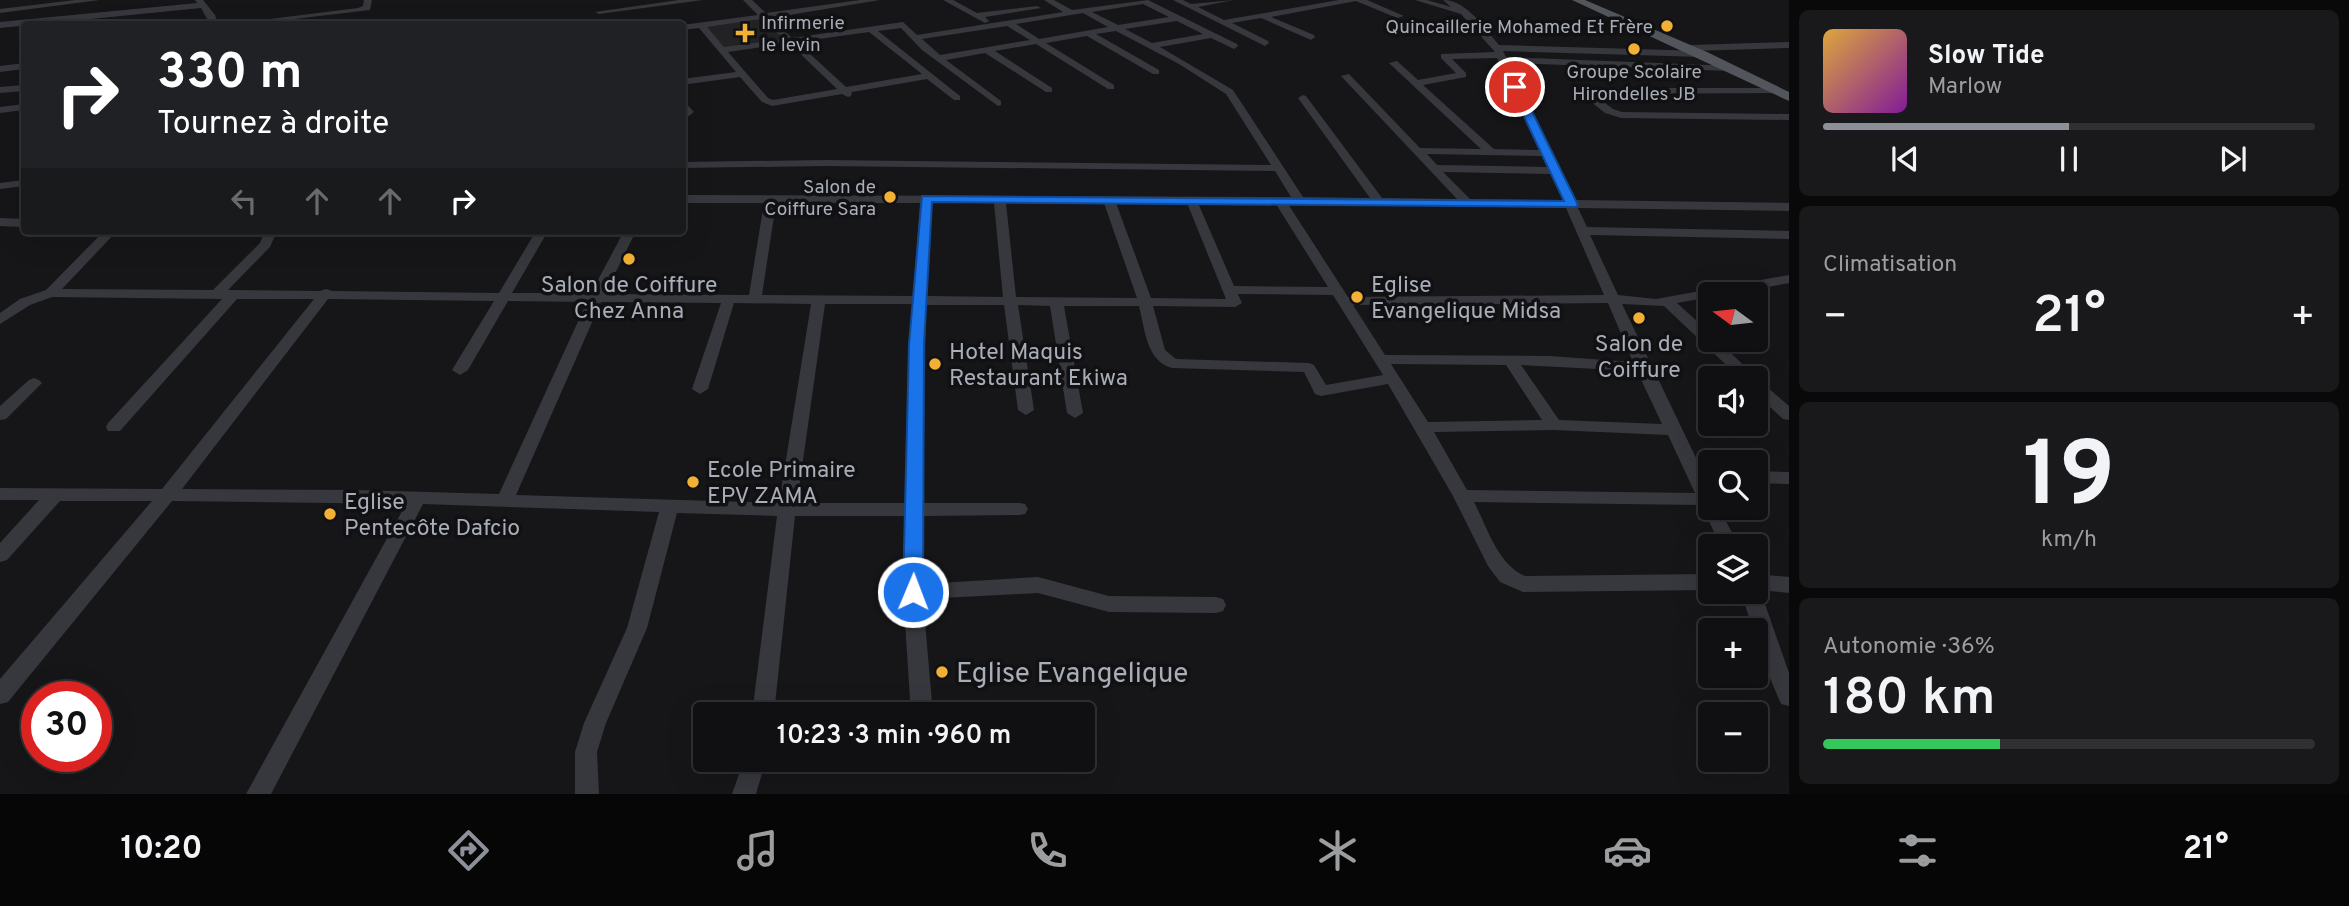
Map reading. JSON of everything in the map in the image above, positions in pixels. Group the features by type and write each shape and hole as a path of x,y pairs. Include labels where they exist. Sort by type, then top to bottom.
{"main road":[{"path":"1577,0 1789,90"},
{"path":"1588,0 1697,50 1789,97"}],"street":[{"path":"0,11 96,0"},
{"path":"261,21 358,10 367,8 369,0"},
{"path":"599,12 699,0"},
{"path":"747,0 852,98"},
{"path":"686,28 876,0"},
{"path":"977,16 1052,3 1091,0"},
{"path":"1177,0 1265,43"},
{"path":"1191,6 1230,0"},
{"path":"1226,22 1353,0"},
{"path":"1360,0 1400,16"},
{"path":"1419,0 1464,13"},
{"path":"1447,0 1464,13 1500,54 1572,205 1671,430 1698,470"},
{"path":"914,38 1144,1 1234,46"},
{"path":"34,21 77,16 159,13 202,2 212,21"},
{"path":"950,2 965,2"},
{"path":"950,2 994,26"},
{"path":"1052,3 1071,13"},
{"path":"1084,11 1230,92 1299,200"},
{"path":"1261,15 1311,37"},
{"path":"73,21 77,16"},
{"path":"939,58 1177,18"},
{"path":"0,25 21,23"},
{"path":"1008,23 1111,87"},
{"path":"721,50 903,25 914,38 998,103"},
{"path":"701,26 765,100 772,103 929,76"},
{"path":"869,28 957,98"},
{"path":"1088,33 1156,72"},
{"path":"1150,46 1212,35"},
{"path":"1416,83 1463,75 1444,56 1789,45"},
{"path":"987,50 1049,90"},
{"path":"1500,54 1731,68"},
{"path":"1394,63 1491,152"},
{"path":"2,70 21,67"},
{"path":"686,81 742,74"},
{"path":"1346,76 1467,203"},
{"path":"0,90 21,88"},
{"path":"1776,91 1583,90 1609,111 1622,115 1789,117"},
{"path":"1303,98 1378,202"},
{"path":"0,110 21,107"},
{"path":"1417,151 1548,153"},
{"path":"686,165 825,163 1279,168"},
{"path":"1434,168 1556,171"},
{"path":"0,186 21,183"},
{"path":"755,297 771,198"},
{"path":"921,702 913,592 920,299 926,198"},
{"path":"686,199 1299,200 1789,207"},
{"path":"1000,199 1010,301 1026,410"},
{"path":"1109,200 1145,302 1158,352 1172,363 1308,368 1321,391 1390,379"},
{"path":"0,320 6,310 51,292 1235,303 1232,290 1191,200"},
{"path":"1280,200 1390,379 1423,427 1462,496 1494,561 1507,577 1523,584 1698,582"},
{"path":"0,222 21,223"},
{"path":"1583,231 1789,235"},
{"path":"51,292 107,235"},
{"path":"114,427 226,294 266,244 269,235"},
{"path":"460,370 540,235"},
{"path":"505,500 597,295 628,235"},
{"path":"1232,290 1339,296 1614,299 1647,303 1789,279"},
{"path":"1,692 167,494 326,293"},
{"path":"700,389 729,298"},
{"path":"764,702 787,510 819,298"},
{"path":"1667,301 1736,366"},
{"path":"1056,302 1075,413"},
{"path":"1378,359 1510,360 1643,367"},
{"path":"1510,360 1553,425"},
{"path":"0,415 34,383"},
{"path":"1768,395 1786,410"},
{"path":"1423,427 1553,425 1671,430"},
{"path":"1768,477 1789,478"},
{"path":"0,494 418,498 787,510 1019,509"},
{"path":"0,555 54,496"},
{"path":"1462,496 1698,504"},
{"path":"258,794 418,498"},
{"path":"587,794 586,752 636,628 669,508"},
{"path":"1768,583 1789,585"},
{"path":"913,592 1038,585 1109,604 1216,605"},
{"path":"1755,604 1772,659 1789,698"},
{"path":"744,794 751,772"}],"shaded area":[{"name":"Infirmerie le levin","path":"763,19 786,40 724,48 706,27"}],"place":[{"name":"Quincaillerie Mohamed Et Frère","path":"1667,26"},
{"name":"Infirmerie le levin","path":"745,33"},
{"name":"Groupe Scolaire Hirondelles JB","path":"1634,49"},
{"name":"Salon de Coiffure Sara","path":"890,197"},
{"name":"Salon de Coiffure Chez Anna","path":"629,259"},
{"name":"Eglise Evangelique Midsa","path":"1357,297"},
{"name":"Salon de Coiffure","path":"1639,318"},
{"name":"Hotel Maquis Restaurant Ekiwa","path":"935,364"},
{"name":"Ecole Primaire EPV ZAMA","path":"693,482"},
{"name":"Eglise Pentecôte Dafcio","path":"330,514"},
{"name":"Eglise Evangelique","path":"942,672"}],"route":[{"path":"913,592 917,344 926,198 1572,205 1515,87"}]}
